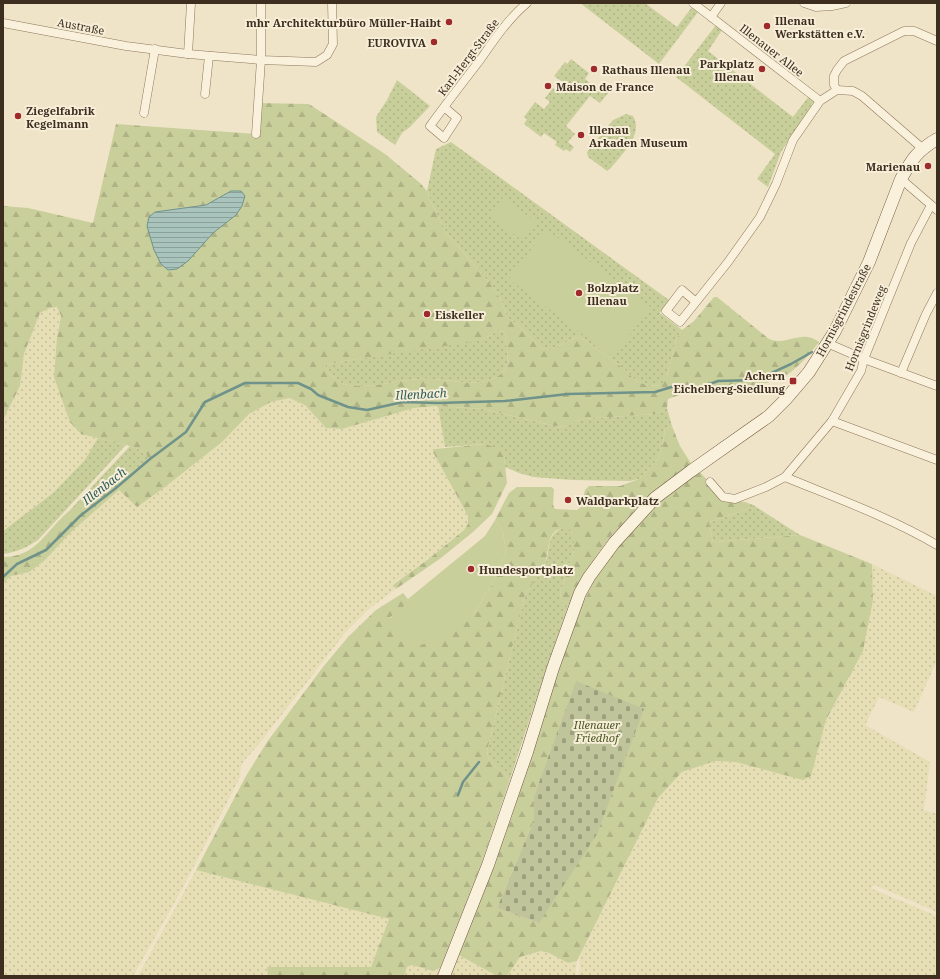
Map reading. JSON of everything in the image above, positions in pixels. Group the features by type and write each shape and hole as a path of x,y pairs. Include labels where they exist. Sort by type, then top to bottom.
{"main road":[{"name":"Hornisgrindestraße","path":"444,976 488,865 527,752 553,668 580,593 589,577 614,543 656,498 696,467 770,416 794,390 827,343 869,262 907,168 922,148 937,139"}],"street":[{"path":"188,54 191,3"},
{"path":"256,134 262,60 261,3"},
{"name":"Austraße","path":"3,23 126,46 188,54 262,60 316,62 327,55 333,44 332,3"},
{"name":"Karl-Hergt-Straße","path":"444,107 513,16 527,3"},
{"name":"Illenauer Allee","path":"693,3 820,101"},
{"path":"711,17 720,3"},
{"path":"804,3 816,8 846,3"},
{"path":"837,90 834,85 834,76 844,61 904,31 914,31 937,41"},
{"path":"144,113 155,49"},
{"path":"205,94 210,56"},
{"path":"696,302 728,262 760,217 776,184 793,140 820,101 837,90 853,91 862,96 922,148"},
{"path":"901,180 934,208"},
{"name":"Hornisgrindeweg","path":"710,482 723,497 735,499 766,487 785,477 832,421 861,371 864,359 911,243 934,208"},
{"path":"901,373 926,314 937,293"},
{"path":"827,343 864,359 937,386"},
{"path":"832,421 937,460"},
{"path":"785,477 890,520 937,545"}],"shaded area":[{"path":"57,307 61,315 57,338 81,434 98,438 84,461 53,493 3,531 3,420 20,386 24,354 40,313 50,308"},
{"path":"289,398 305,405 326,428 342,429 414,408 438,406 445,447 435,449 433,452 468,516 468,524 464,530 430,558 394,583 396,589 369,609 345,633 259,744 243,762 240,777 233,791 181,891 133,976 3,976 3,583 11,576 29,572 44,561 71,532 119,490 137,506 165,487 222,442 249,414 271,402"},
{"path":"872,564 937,596 937,660 914,712 879,697 865,725 930,762 924,810 937,814 937,912 875,885 870,888 937,916 937,976 578,976 580,966 579,958 658,798 682,772 715,761 736,762 811,776 826,720 863,651 873,600"},
{"path":"196,870 389,919 371,967 267,967 268,976 138,976"},
{"path":"541,951 549,953 568,963 577,961 575,976 506,976 520,957"},
{"path":"457,954 497,976 448,976"},
{"path":"412,965 433,971 440,968 437,976 404,976 407,967"}],"green space":[{"path":"580,3 645,3 677,27 692,7 698,12 659,64"},
{"path":"716,25 722,30 708,51 793,117 809,96 814,101 781,152 768,187 757,179 775,154 676,77"},
{"path":"571,59 589,73 585,79 598,89 600,86 609,92 600,103 590,96 566,126 575,134 568,142 574,147 570,152 566,149 564,151 555,145 557,142 544,133 541,137 524,124 527,119 524,117 535,102 544,109 550,102 545,98 553,88 557,91 564,83 554,76 565,62 567,64"},
{"path":"397,80 430,106 410,127 402,133 395,145 377,132 376,117"},
{"path":"258,103 309,104 385,154 420,183 427,191 446,232 493,287 502,302 507,317 519,326 541,348 550,350 577,337 585,340 624,369 635,380 648,386 661,385 667,376 676,340 682,330 694,321 714,297 717,297 769,339 784,341 799,337 808,337 819,342 795,369 783,377 773,381 752,386 678,395 668,399 667,408 655,414 581,419 565,427 483,409 438,406 414,408 342,429 326,428 305,405 289,398 271,402 249,414 222,442 137,507 119,490 71,532 44,561 29,572 11,576 3,583 3,557 15,556 33,547 61,518 147,461 147,455 138,449 126,445 81,434 70,422 54,377 57,338 61,316 57,307 50,308 40,313 24,354 20,386 3,420 3,206 28,208 93,223 116,124 256,134","holes":["218,200 236,215 213,233 203,244 154,250 152,239 155,212 206,205","498,330 503,331 505,334 508,356 506,366 501,374 482,382 472,383 420,379 357,386 342,383 326,370 326,365 344,361 472,342 486,338"]},
{"path":"626,114 633,116 636,123 634,137 626,150 607,171 588,157 587,152 613,120"},
{"path":"451,142 669,300 660,313 682,330 676,340 667,376 662,385 648,386 635,380 624,369 585,340 577,337 550,350 541,348 519,326 507,317 502,302 493,287 446,232 427,191 436,149"},
{"path":"503,197 536,222 522,240 489,216"},
{"name":"Bolzplatz Illenau","path":"546,229 651,307 613,357 509,279"},
{"path":"498,330 503,331 505,334 508,355 506,366 501,374 483,382 472,383 420,379 357,386 342,383 326,370 326,365 344,361 486,338"},
{"path":"438,406 483,409 564,427 581,419 655,414 667,408 672,426 665,429 662,449 656,461 639,479 630,481 572,480 533,477 505,467 504,455 485,444 445,447"},
{"path":"672,426 680,446 692,465 643,503 610,537 596,556 568,606 562,604 560,594 574,550 574,535 569,528 561,528 552,535 542,569 525,595 488,747 488,756 490,760 505,774 509,782 482,862 440,968 433,971 412,965 407,967 404,976 268,976 267,967 371,967 389,919 196,870 246,776 267,742 323,667 348,637 376,610 403,593 408,599 406,606 389,618 472,616 491,586 506,553 503,532 495,520 509,493 517,487 551,487 554,489 553,505 555,509 577,510 581,507 585,490 589,486 620,486 639,479 656,461 662,449 665,429"},
{"path":"98,438 126,445 38,540 21,549 3,554 3,531 53,493 84,461"},
{"path":"485,444 499,449 504,455 507,483 492,514 473,532 441,558 396,589 394,584 430,558 464,530 468,524 468,516 433,452 435,449"},
{"path":"130,446 147,455 147,461 84,504 70,510"},
{"path":"700,472 724,500 745,502 753,505 746,510 709,522 713,542 800,535 872,564 873,600 863,651 826,720 811,776 803,780 736,762 715,761 682,772 658,798 577,961 568,963 549,953 541,951 520,957 507,976 497,976 457,954 511,819 560,662 579,611 610,553 654,506 676,488","holes":["576,682 539,923 497,908 534,820 534,796"]},
{"path":"753,505 800,535 713,542 709,522 746,510"},
{"name":"Hundesportplatz","path":"495,520 503,532 506,553 491,586 472,616 457,630 414,648 407,648 388,622 390,618 403,607 408,599 485,536"},
{"path":"562,528 569,528 574,535 574,550 560,594 562,603 568,606 509,782 505,774 490,760 488,756 488,747 525,595 544,566 549,544 553,535"},
{"name":"Illenauer Friedhof","path":"576,681 644,709 597,834 539,923 497,908 534,820 534,796"}],"water":[{"path":"231,191 241,191 245,196 242,206 236,215 213,233 188,261 177,269 168,270 161,264 154,250 147,226 149,217 155,212 206,205"}],"waterway":[{"name":"Illenbach","path":"3,577 17,564 46,550 80,516 186,432 205,402 245,383 298,383 311,389 318,395 348,407 367,410 403,402 438,403 505,401 568,394 655,392 675,386 696,389 718,381 756,380 791,364 812,352"},
{"path":"458,795 463,782 479,762"}],"place":[{"name":"mhr Architekturbüro Müller-Haibt","path":"449,22"},
{"name":"Illenau Werkstätten e.V.","path":"767,26"},
{"name":"EUROVIVA","path":"434,42"},
{"name":"Rathaus Illenau","path":"594,69"},
{"name":"Parkplatz Illenau","path":"762,69"},
{"name":"Maison de France","path":"548,86"},
{"name":"Ziegelfabrik Kegelmann","path":"18,116"},
{"name":"Illenau Arkaden Museum","path":"581,135"},
{"name":"Marienau","path":"928,166"},
{"name":"Bolzplatz Illenau","path":"579,293"},
{"name":"Eiskeller","path":"427,314"},
{"name":"Achern Eichelberg-Siedlung","path":"793,381"},
{"name":"Waldparkplatz","path":"568,500"},
{"name":"Hundesportplatz","path":"471,569"}]}
